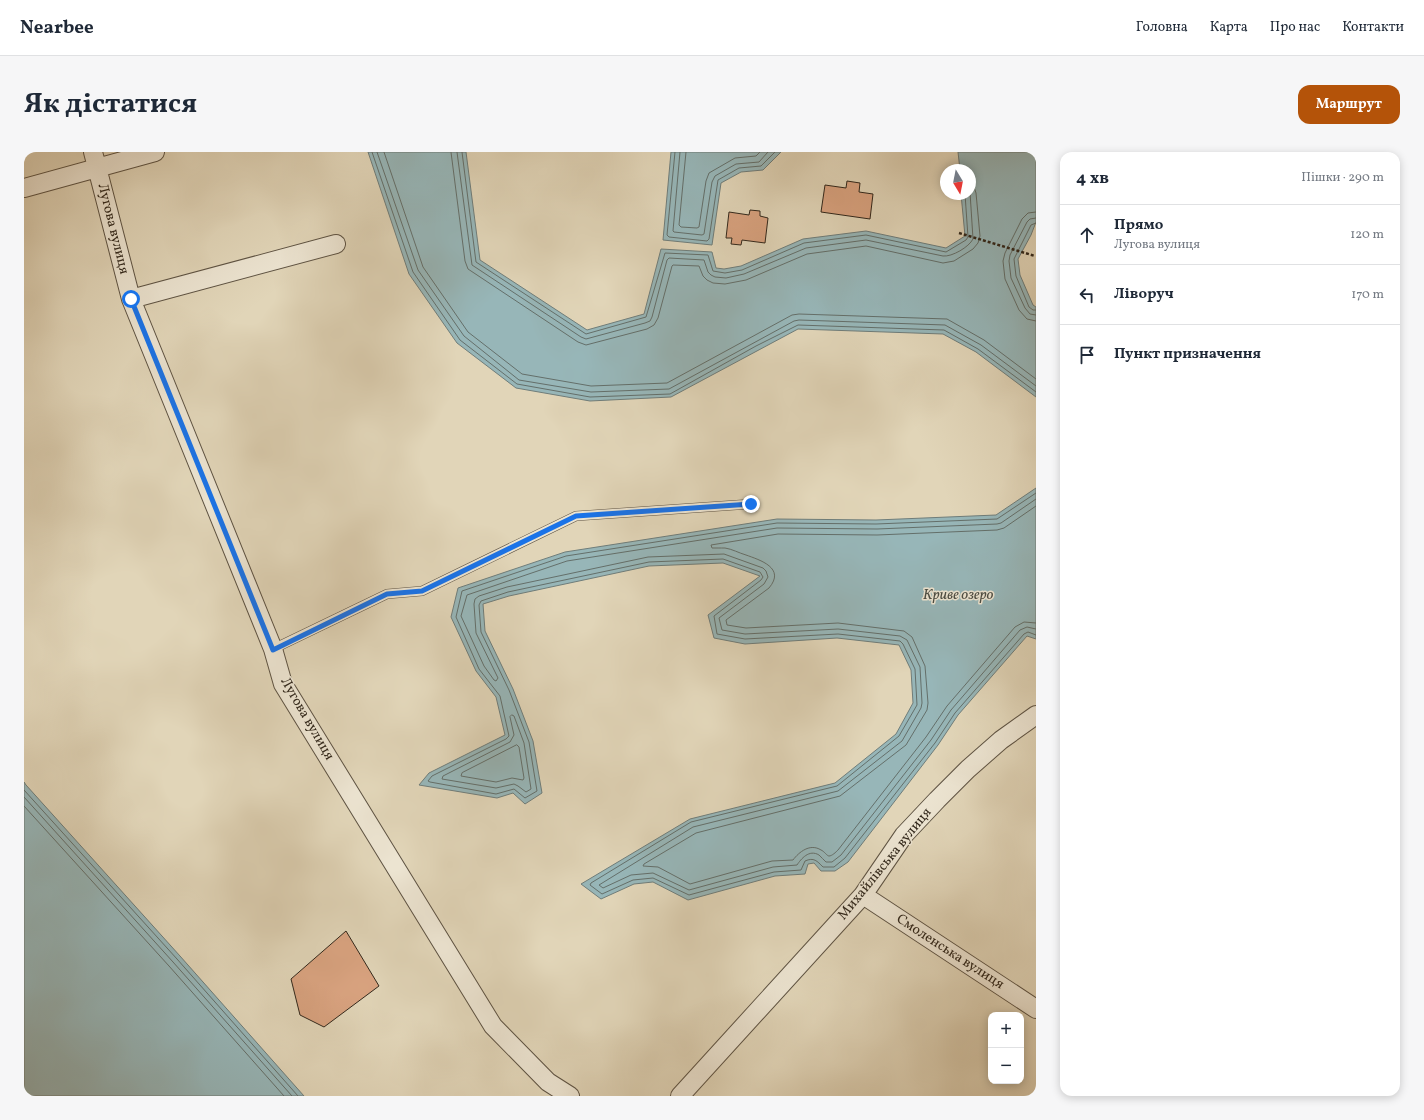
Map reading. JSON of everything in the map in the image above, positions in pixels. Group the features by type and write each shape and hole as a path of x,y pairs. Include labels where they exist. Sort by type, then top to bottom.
{"street":[{"path":"24,188 96,159 155,152"},
{"name":"Лугова вулиця","path":"96,159 131,299 273,650 284,684 493,1026 548,1082 570,1096"},
{"path":"131,299 336,244"},
{"name":"Михайлівська вулиця","path":"680,1096 863,895 904,835 968,769 1001,740 1036,715"},
{"name":"Смоленська вулиця","path":"863,895 1036,1009"}],"lane":[{"path":"273,650 387,594 422,591 576,516 751,504"}],"path":[{"path":"959,233 1035,256"}],"water":[{"path":"368,152 466,152 480,260 587,330 644,314 661,249 712,252 716,268 724,269 741,266 803,239 866,231 946,248 965,236 962,200 976,200 976,164 959,164 958,152 1036,152 1036,222 1018,259 1020,275 1033,305 1036,307 1036,397 976,352 943,334 798,329 671,397 590,401 516,388 457,343 409,274"},
{"path":"671,152 781,152 763,170 741,172 721,183 712,245 663,240"},
{"name":"Криве озеро","path":"1036,488 1036,639 1027,636 958,715 938,745 848,862 835,871 821,871 814,863 808,864 805,874 775,876 688,900 653,882 634,884 601,899 581,884 690,819 835,783 896,734 913,703 911,670 899,645 837,638 745,644 714,638 708,615 760,576 723,563 649,566 509,596 483,604 485,631 513,689 533,741 542,793 525,804 513,793 497,798 419,785 429,773 505,735 496,697 476,671 451,617 458,588 565,552 777,519 876,520 996,515"},
{"path":"24,782 180,956 304,1096 24,1096"}],"building":[{"path":"847,181 860,183 859,192 873,194 870,219 821,212 825,185 846,188"},
{"path":"750,210 760,211 760,216 768,218 765,243 742,240 741,245 731,244 732,238 726,238 729,212 749,215"},
{"path":"346,931 379,986 324,1027 300,1015 291,979"}],"route":[{"path":"131,299 273,650 387,594 422,591 576,516 751,504"}]}
